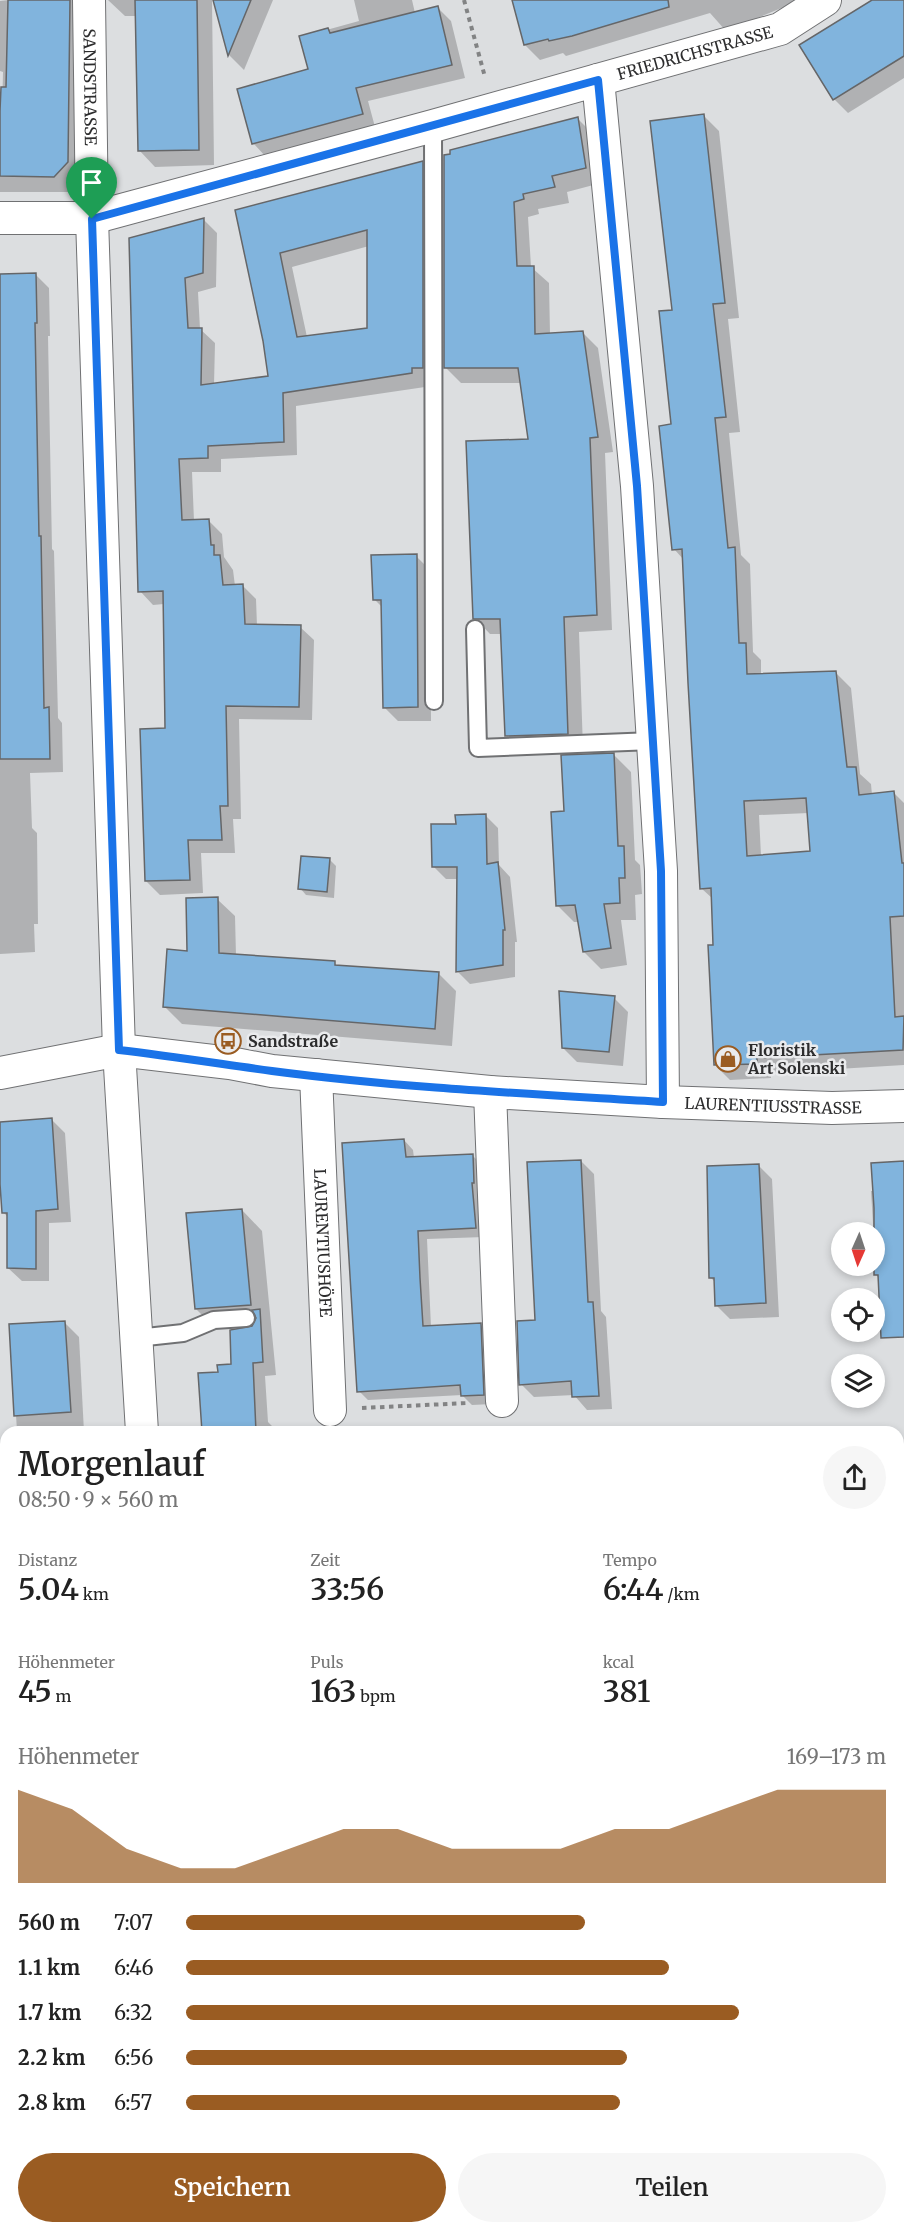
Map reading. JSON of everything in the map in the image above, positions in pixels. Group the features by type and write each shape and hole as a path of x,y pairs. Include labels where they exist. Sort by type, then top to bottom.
{"street":[{"name":"SANDSTRASSE","path":"89,0 92,219 119,1050 142,1426"},
{"name":"FRIEDRICHSTRASSE","path":"0,218 92,219 780,29 825,0"},
{"path":"598,80 637,486 661,871 663,1102"},
{"name":"LAURENTIUSSTRASSE","path":"0,1073 119,1050 316,1075 490,1092 663,1102 832,1107 904,1106"},
{"name":"LAURENTIUSHÖFE","path":"316,1075 330,1410"},
{"path":"490,1092 502,1401"}],"lane":[{"path":"433,126 434,701"},
{"path":"475,629 478,748 653,741"},
{"path":"136,1338 183,1333 214,1320 246,1318"}],"path":[{"path":"464,0 494,109"},
{"path":"330,1410 502,1401"}],"building":[{"path":"8,0 70,0 68,162 54,177 0,176 1,87 6,87"},
{"path":"135,0 197,0 199,150 138,151"},
{"path":"213,0 251,0 228,56"},
{"path":"512,0 668,0 669,7 572,36 524,45"},
{"path":"872,0 904,0 904,56 833,100 799,45"},
{"path":"438,6 452,65 356,88 363,114 252,144 237,89 308,69 299,36 328,28 330,33"},
{"path":"704,114 725,303 713,304 726,417 715,418 728,548 735,547 739,643 746,643 747,674 836,671 847,767 856,767 859,795 894,791 902,863 904,863 904,916 890,917 895,1017 904,1016 903,1050 757,1058 757,1064 714,1065 708,945 713,945 711,888 700,889 682,549 672,550 659,426 671,424 659,311 672,310 650,121","holes":["806,798 810,851 747,856 744,801"]},
{"path":"578,117 586,168 552,176 555,187 523,194 524,199 514,202 517,266 534,266 535,334 583,331 598,437 590,438 597,615 564,617 568,734 505,736 500,619 473,619 466,441 528,439 518,368 444,368 444,155 450,154 450,150"},
{"path":"423,161 423,368 412,368 412,373 283,393 284,442 208,446 208,458 179,459 182,520 209,519 211,545 214,545 214,555 220,555 223,585 243,584 245,624 301,625 299,707 226,706 228,806 220,806 222,840 188,840 190,880 145,881 140,729 165,728 163,591 138,592 129,238 204,218 203,273 185,278 188,328 202,328 201,385 268,376 263,341 235,210","holes":["367,230 367,328 297,337 280,253"]},
{"path":"36,273 39,536 41,536 44,708 49,707 50,759 0,759 0,274"},
{"path":"417,554 418,707 383,708 381,600 373,600 371,555"},
{"path":"614,753 618,846 624,846 625,878 619,878 620,903 604,904 611,948 583,952 575,905 556,906 551,812 564,811 561,755"},
{"path":"486,814 487,864 498,862 505,930 503,930 503,965 456,972 457,867 432,867 431,824 456,824 455,815"},
{"path":"301,856 330,858 327,892 298,889"},
{"path":"218,897 219,953 335,961 335,965 439,972 435,1029 163,1007 167,949 187,951 186,898"},
{"path":"559,991 615,996 609,1052 562,1048"},
{"path":"52,1118 58,1209 36,1211 36,1269 7,1268 7,1213 2,1213 0,1184 0,1122"},
{"path":"404,1139 406,1157 473,1154 474,1183 472,1183 476,1228 418,1231 420,1278 423,1326 481,1323 484,1395 461,1396 460,1385 357,1392 342,1143"},
{"path":"581,1160 588,1302 593,1302 599,1396 572,1397 571,1381 519,1385 517,1321 535,1320 527,1162"},
{"path":"904,1161 904,1337 885,1338 885,1288 879,1288 878,1276 885,1276 885,1222 874,1222 871,1163"},
{"path":"759,1164 766,1303 715,1306 714,1278 709,1278 707,1166"},
{"path":"242,1209 251,1305 195,1309 186,1213"},
{"path":"260,1309 263,1362 253,1363 256,1426 202,1426 198,1373 218,1372 217,1365 231,1364 230,1330 252,1326 256,1318 252,1310"},
{"path":"65,1321 71,1412 14,1416 9,1324"}],"place":[{"name":"Sandstraße","path":"228,1041"},
{"name":"Floristik Art Solenski","path":"728,1059"}],"route":[{"path":"598,80 637,486 661,871 663,1102 490,1092 272,1071 230,1063 119,1050 92,219 598,80"}]}
